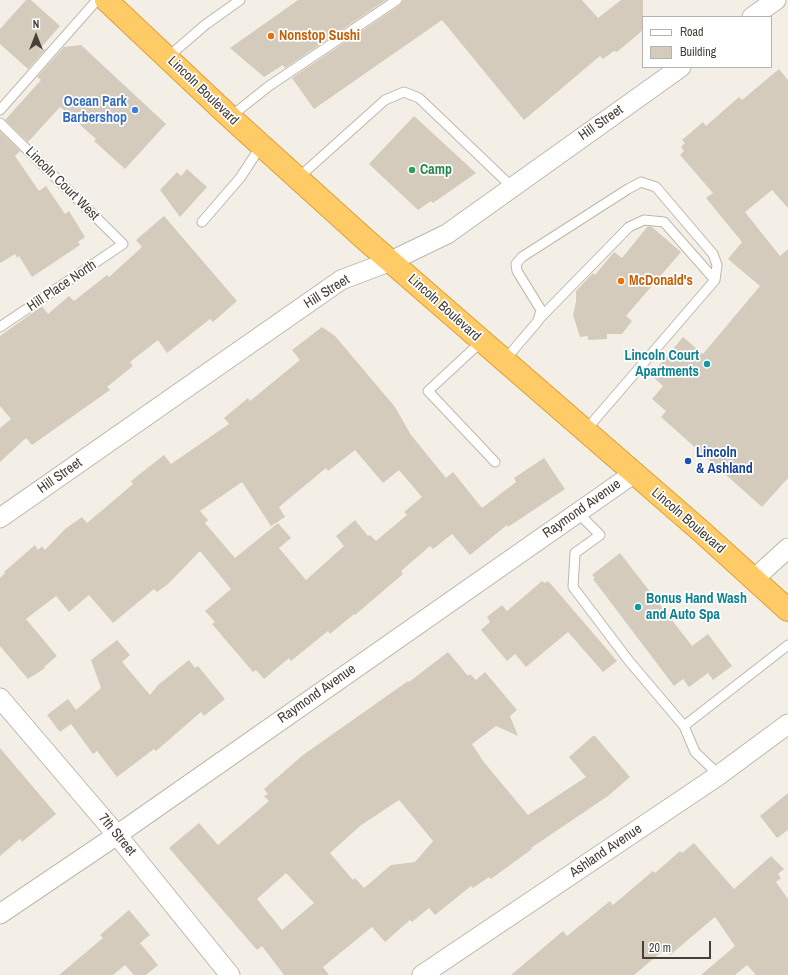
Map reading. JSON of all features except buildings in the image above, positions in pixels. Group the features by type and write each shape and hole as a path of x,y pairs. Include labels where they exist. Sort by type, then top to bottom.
{"highway":[{"name":"Lincoln Boulevard","path":"106,0 168,57 230,118 504,361 633,474 702,532 788,610"}],"street":[{"path":"753,16 776,0"},
{"name":"Hill Street","path":"0,518 341,280 391,261 446,234 511,186 680,68"},
{"name":"Raymond Avenue","path":"0,914 117,835 633,474"},
{"path":"754,580 788,548"},
{"name":"7th Street","path":"0,698 117,835 230,975"},
{"name":"Ashland Avenue","path":"422,975 719,775 788,724"}],"lane":[{"path":"0,110 97,0"},
{"path":"168,57 205,25 240,0"},
{"path":"230,118 269,86 397,0"},
{"path":"298,178 385,100 404,92 419,98 511,186"},
{"name":"Lincoln Court West","path":"0,123 123,244"},
{"path":"202,222 240,178 262,146"},
{"path":"538,320 541,310 517,271 516,264 522,257 641,182 656,187 713,254 717,265 715,280 585,431"},
{"path":"504,361 538,320 629,227 644,220 664,222 715,280"},
{"name":"Hill Place North","path":"0,327 123,244"},
{"path":"482,341 428,391 495,462"},
{"path":"577,512 600,535 575,553 573,587 629,661 684,726 695,752 719,775"},
{"path":"684,726 788,645"}],"place":[{"name":"Nonstop Sushi","path":"271,36"},
{"name":"Ocean Park Barbershop","path":"135,110"},
{"name":"Camp","path":"412,170"},
{"name":"McDonald's","path":"621,281"},
{"name":"Lincoln Court Apartments","path":"707,364"},
{"name":"Lincoln & Ashland","path":"688,461"},
{"name":"Bonus Hand Wash and Auto Spa","path":"638,607"}]}
